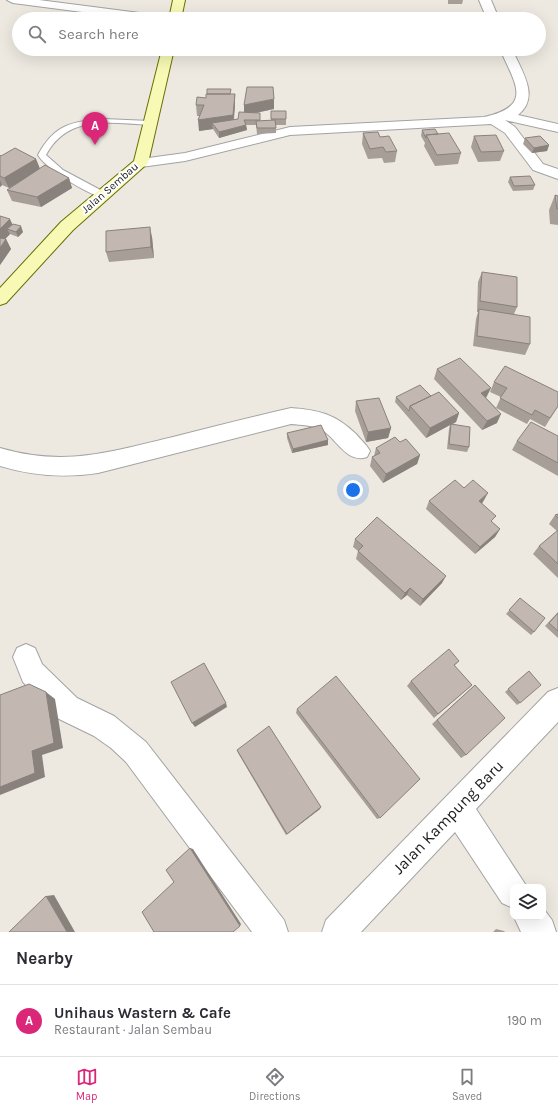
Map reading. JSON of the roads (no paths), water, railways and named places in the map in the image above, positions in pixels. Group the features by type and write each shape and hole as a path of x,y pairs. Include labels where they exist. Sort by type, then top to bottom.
{"main road":[{"path":"176,12 179,0"},
{"name":"Jalan Sembau","path":"0,299 67,226 141,163 166,56"}],"street":[{"path":"13,0 108,12"},
{"path":"485,0 490,12"},
{"path":"500,118 515,112 520,106 524,93 509,56"},
{"path":"500,118 538,167 558,174"},
{"path":"141,163 185,157 290,131 500,118 558,128"},
{"path":"0,457 24,465 47,468 75,468 98,464 291,416 313,417 327,422 359,451"},
{"path":"26,657 32,673 67,708 104,726 121,738 136,752 272,932"},
{"name":"Jalan Kampung Baru","path":"338,932 558,702"},
{"path":"456,808 510,888"},
{"path":"532,920 540,932"}],"lane":[{"path":"103,194 52,166 44,160 42,155 43,149 52,137 60,130 76,124 97,121 150,123"}],"place":[{"name":"Unihaus Wastern & Cafe","path":"95,145"}]}
